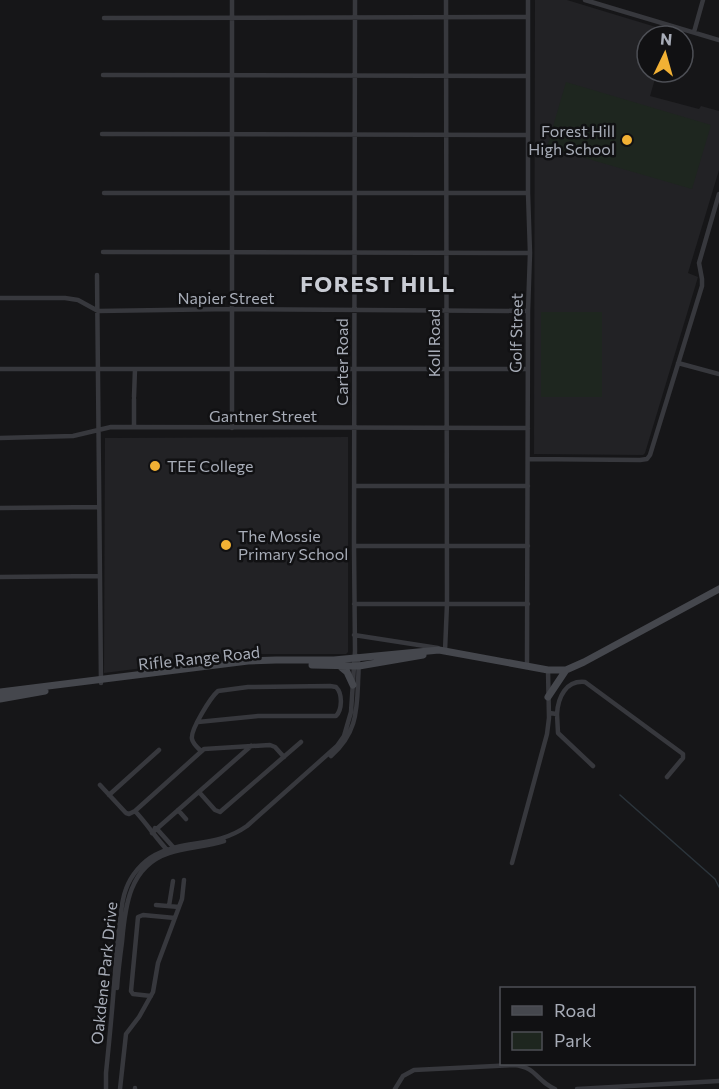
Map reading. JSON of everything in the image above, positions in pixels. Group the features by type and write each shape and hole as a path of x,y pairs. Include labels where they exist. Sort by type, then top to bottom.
{"main road":[{"path":"445,650 548,670 566,670 719,589"},
{"name":"Rifle Range Road","path":"0,693 264,663 341,667 445,650"},
{"name":"Rifle Range Road","path":"0,699 101,681 248,661 356,663"},
{"path":"341,667 347,672 353,685"},
{"path":"548,696 566,670"}],"street":[{"path":"232,0 232,428"},
{"name":"Carter Road","path":"355,0 354,635 356,663"},
{"name":"Koll Road","path":"445,650 447,604 446,0"},
{"name":"Golf Street","path":"527,666 530,253 528,0"},
{"path":"585,0 667,24"},
{"path":"695,28 703,0"},
{"path":"105,18 528,17"},
{"path":"695,32 719,40"},
{"path":"103,75 528,76"},
{"path":"102,134 528,135"},
{"path":"104,193 528,193"},
{"path":"528,459 647,459 651,453 702,286 699,264 719,194"},
{"path":"103,252 530,253"},
{"path":"97,274 101,681"},
{"name":"Napier Street","path":"0,298 65,297 78,300 98,310 528,311"},
{"path":"678,363 719,374"},
{"path":"0,369 528,369"},
{"path":"134,427 135,369"},
{"name":"Gantner Street","path":"0,438 74,436 111,427 528,428"},
{"path":"354,486 528,486"},
{"path":"0,508 99,507"},
{"path":"354,546 528,546"},
{"path":"0,577 100,576"},
{"path":"354,604 528,604"},
{"path":"354,635 445,650"},
{"name":"Oakdene Park Drive","path":"349,730 356,663"},
{"name":"Oakdene Park Drive","path":"108,1089 124,920 132,887 141,873 171,851 217,840 239,831 337,746 349,730 358,707 356,663"},
{"path":"512,863 547,734 548,670"},
{"path":"593,766 558,733 558,702 566,689 577,682 585,682 683,754 683,758 667,777"},
{"path":"198,722 258,716 336,716 339,712 340,694 336,687 330,686 248,687 218,690 214,694 198,722 192,733 192,739 201,751"},
{"path":"549,713 557,714"},
{"path":"199,792 215,810 220,812 301,742"},
{"path":"99,785 126,813 131,814 207,748 270,745 284,757"},
{"path":"155,831 252,746"},
{"path":"109,795 159,750"},
{"path":"178,810 186,819"},
{"path":"135,811 171,851"},
{"path":"120,1089 126,1034 151,996 161,954 179,907 184,880"},
{"path":"169,906 173,881"},
{"path":"156,905 179,907"},
{"path":"151,996 133,994 131,991 138,919 141,915 175,918"},
{"path":"395,1089 406,1074 419,1070 514,1065 529,1068 555,1089"},
{"path":"577,1089 717,1083"}],"shaded area":[{"name":"Forest Hill High School","path":"535,0 567,0 646,24 635,24 635,84 654,84 650,96 699,109 701,106 719,111 719,170 688,273 698,277 645,453 643,455 534,454"},
{"name":"The Mossie Primary School","path":"348,437 348,652 346,654 252,654 104,673 105,438"}],"green space":[{"path":"566,82 711,125 692,189 547,147"},
{"path":"541,312 602,312 602,397 541,397"}],"waterway":[{"path":"620,795 715,879 719,887"}],"place":[{"name":"Forest Hill High School","path":"627,140"},
{"name":"TEE College","path":"155,466"},
{"name":"The Mossie Primary School","path":"226,545"}],"district":[{"name":"FOREST HILL","path":"378,284"}]}
